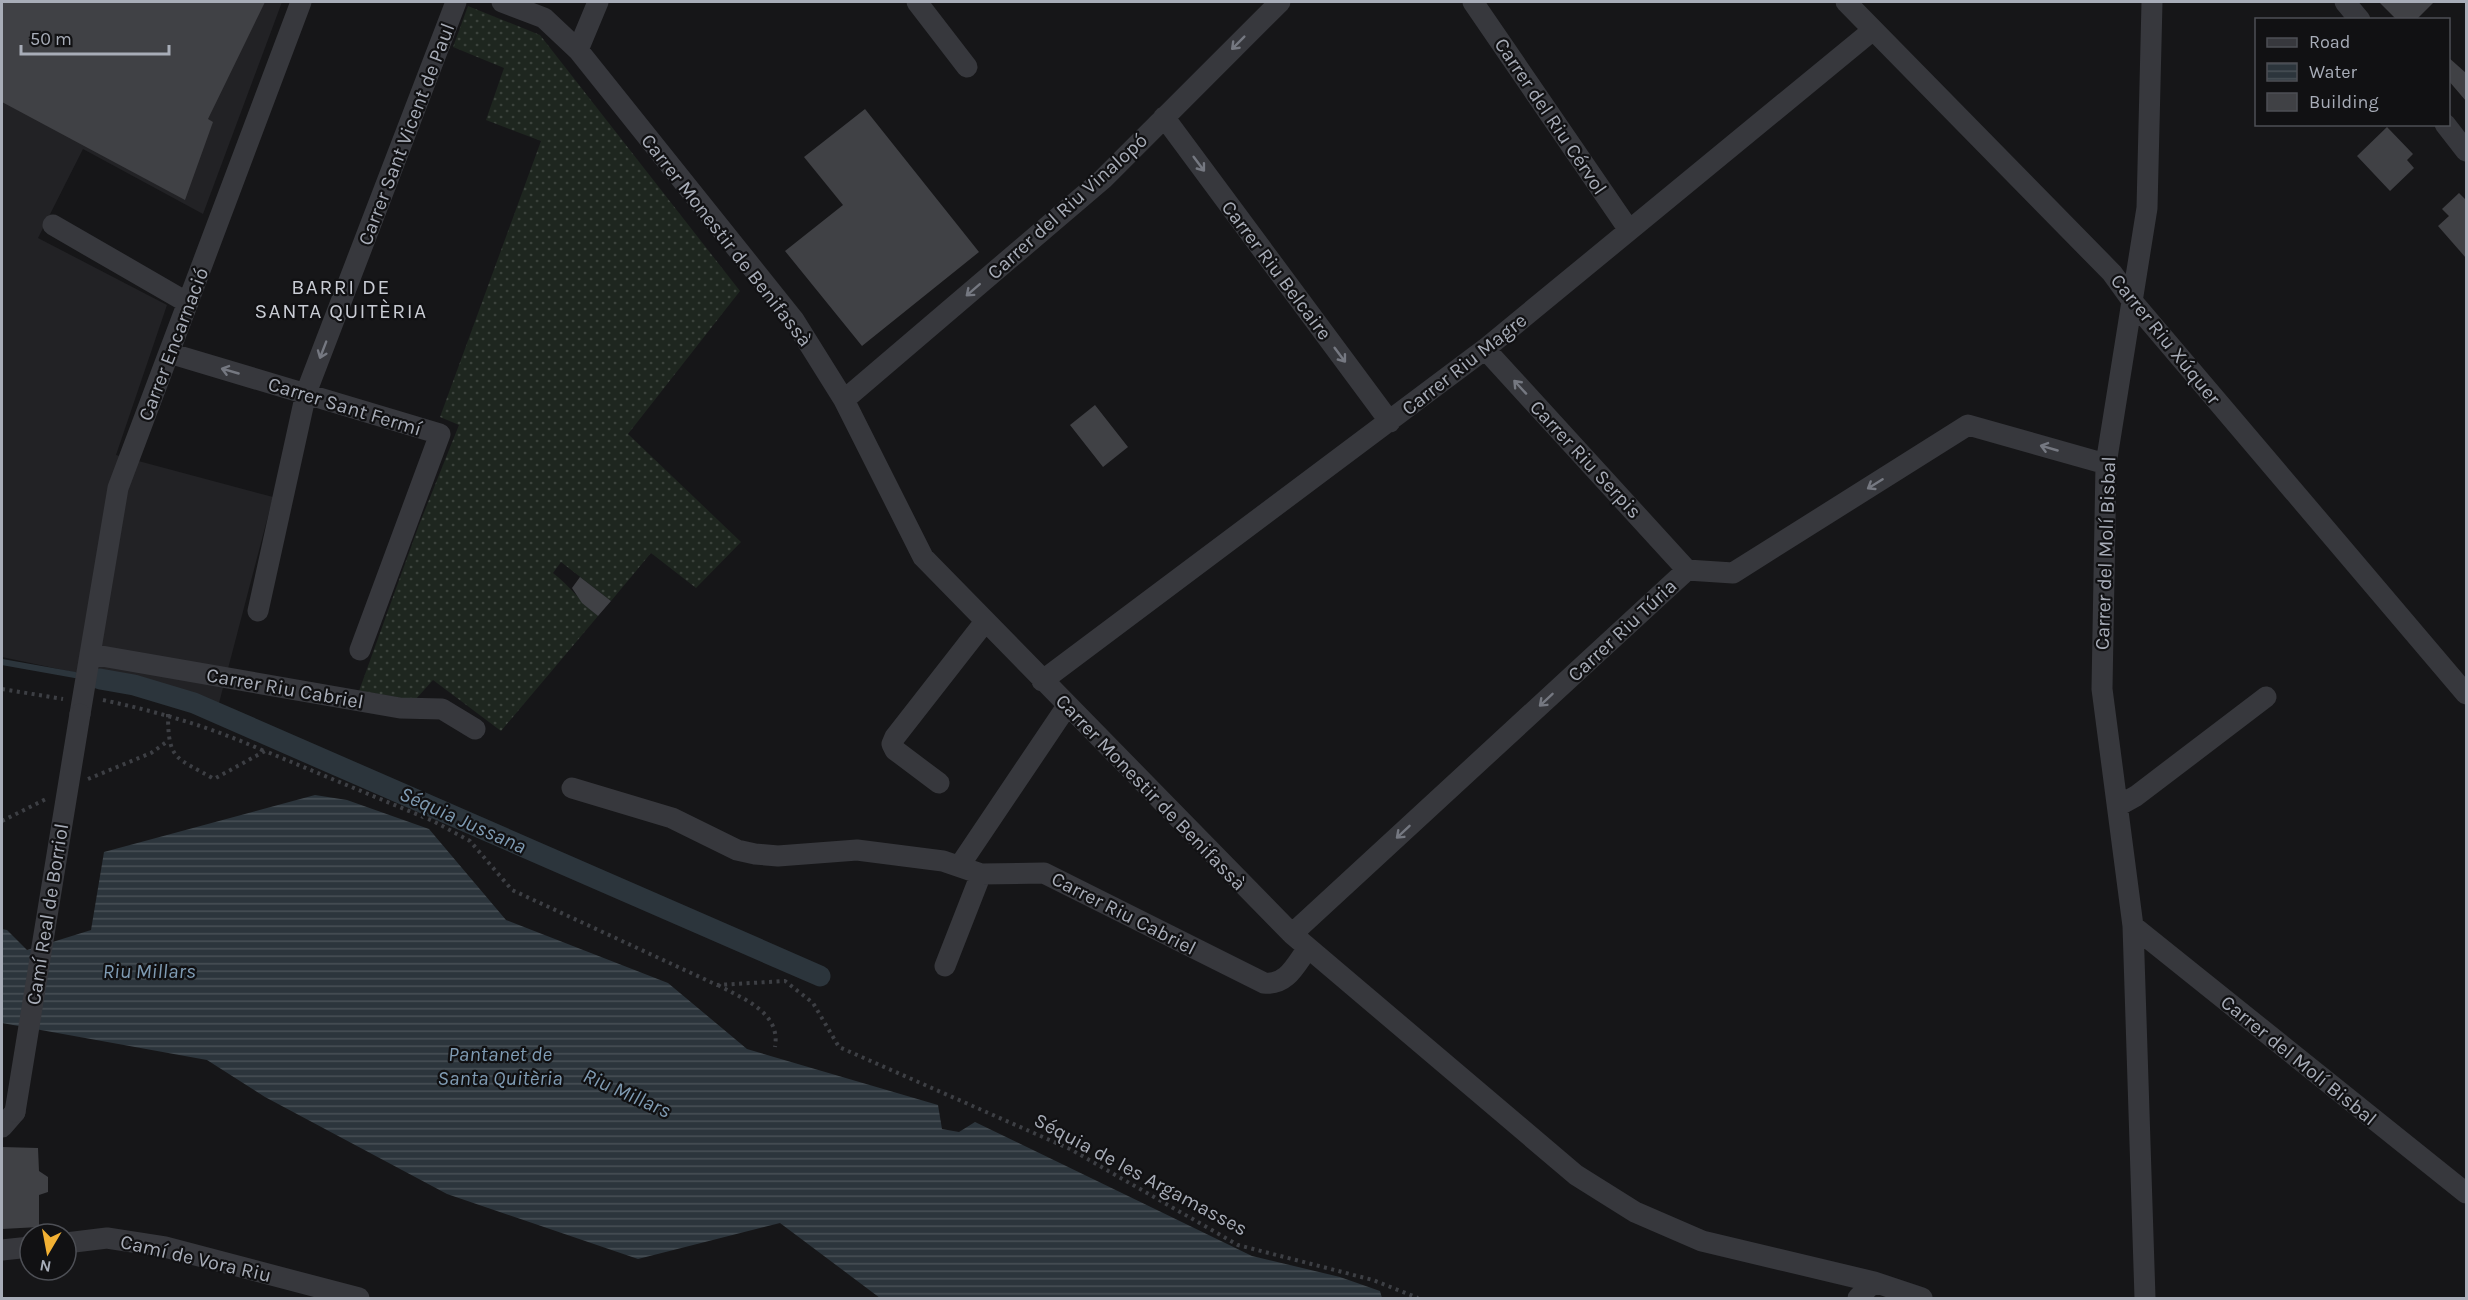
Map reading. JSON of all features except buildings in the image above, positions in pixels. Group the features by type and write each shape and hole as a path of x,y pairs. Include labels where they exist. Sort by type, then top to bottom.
{"street":[{"name":"Carrer Encarnació","path":"81,705 118,488 301,2"},
{"name":"Carrer Sant Vicent de Paul","path":"258,611 306,393 456,2"},
{"name":"Carrer Monestir de Benifassà","path":"502,2 544,18 578,50 794,320 844,400 923,557 984,623 1292,934 1576,1174 1635,1212 1702,1241 1874,1282 1922,1299"},
{"path":"578,50 598,2"},
{"path":"917,2 967,67"},
{"name":"Carrer del Riu Vinalopó","path":"844,400 1103,179 1280,2"},
{"name":"Carrer del Riu Cérvol","path":"1473,2 1629,230"},
{"name":"Carrer Riu Xúquer","path":"1846,2 2112,273 2133,302 2466,694"},
{"name":"Carrer del Molí Bisbal","path":"2145,1299 2133,926 2102,689 2106,464 2147,208 2152,2"},
{"path":"2345,2 2358,18"},
{"name":"Carrer Riu Magre","path":"1042,681 1485,349 1874,30"},
{"name":"Carrer Riu Belcaire","path":"1164,117 1390,422"},
{"path":"2447,126 2466,151"},
{"path":"54,225 188,303"},
{"name":"Carrer Riu Serpis","path":"1485,349 1687,570"},
{"name":"Carrer Sant Fermí","path":"169,353 440,434 360,650"},
{"name":"Carrer Riu Túria","path":"1292,934 1687,570 1733,573 1968,425 2106,464"},
{"path":"939,783 895,750 892,744 984,623"},
{"name":"Carrer Riu Cabriel","path":"90,654 400,708 442,709 475,729"},
{"path":"2118,806 2136,796 2266,697"},
{"name":"Camí Real de Borriol","path":"8,1119 81,705"},
{"path":"960,865 1067,706"},
{"name":"Carrer Riu Cabriel","path":"572,788 672,818 737,850 755,854 778,856 857,850 960,865 981,874 1031,871 1055,877 1264,983 1276,984 1284,980 1308,948"},
{"path":"945,966 981,874"},
{"name":"Carrer del Molí Bisbal","path":"2133,926 2466,1193"},
{"name":"Camí de Vora Riu","path":"78,1242 107,1238 165,1247 359,1299"},
{"path":"2,1250 18,1248"},
{"path":"1858,1299 1874,1282"}],"path":[{"path":"2,688 81,705 168,714 217,729 264,751 434,821 470,841 512,890 717,985 768,1015 774,1025 775,1047"},
{"path":"168,714 168,741 173,755 214,779 264,751"},
{"name":"Séquia de les Argamasses","path":"717,985 785,981 813,1003 839,1047 893,1073 1070,1149 1238,1245 1373,1280 1418,1299"}],"shaded area":[{"path":"2,2 282,2 203,214 83,149 38,238 167,305 116,455 273,497 219,703 2,657"},
{"path":"468,6 540,35 740,291 628,434 741,542 696,588 651,553 611,601 561,562 553,573 598,616 501,731 433,680 415,700 359,691 419,525 459,425 440,417 541,141 486,120 504,68 453,47"}],"water":[{"name":"Pantanet de Santa Quitèria","path":"315,795 347,800 429,829 506,920 668,983 747,1049 938,1105 942,1129 959,1132 975,1122 1252,1256 1340,1277 1380,1291 1382,1298 880,1298 780,1223 638,1259 447,1194 265,1097 207,1060 2,1023 2,929 7,930 27,950 91,930 104,852"}],"waterway":[{"name":"Séquia Jussana","path":"2,662 75,675"},
{"name":"Séquia Jussana","path":"100,679 134,685 194,703 820,976"}],"district":[{"name":"BARRI DE SANTA QUITÈRIA","path":"341,299"}],"water label":[{"name":"Riu Millars","path":"149,971"},
{"name":"Riu Millars","path":"627,1093"}]}
